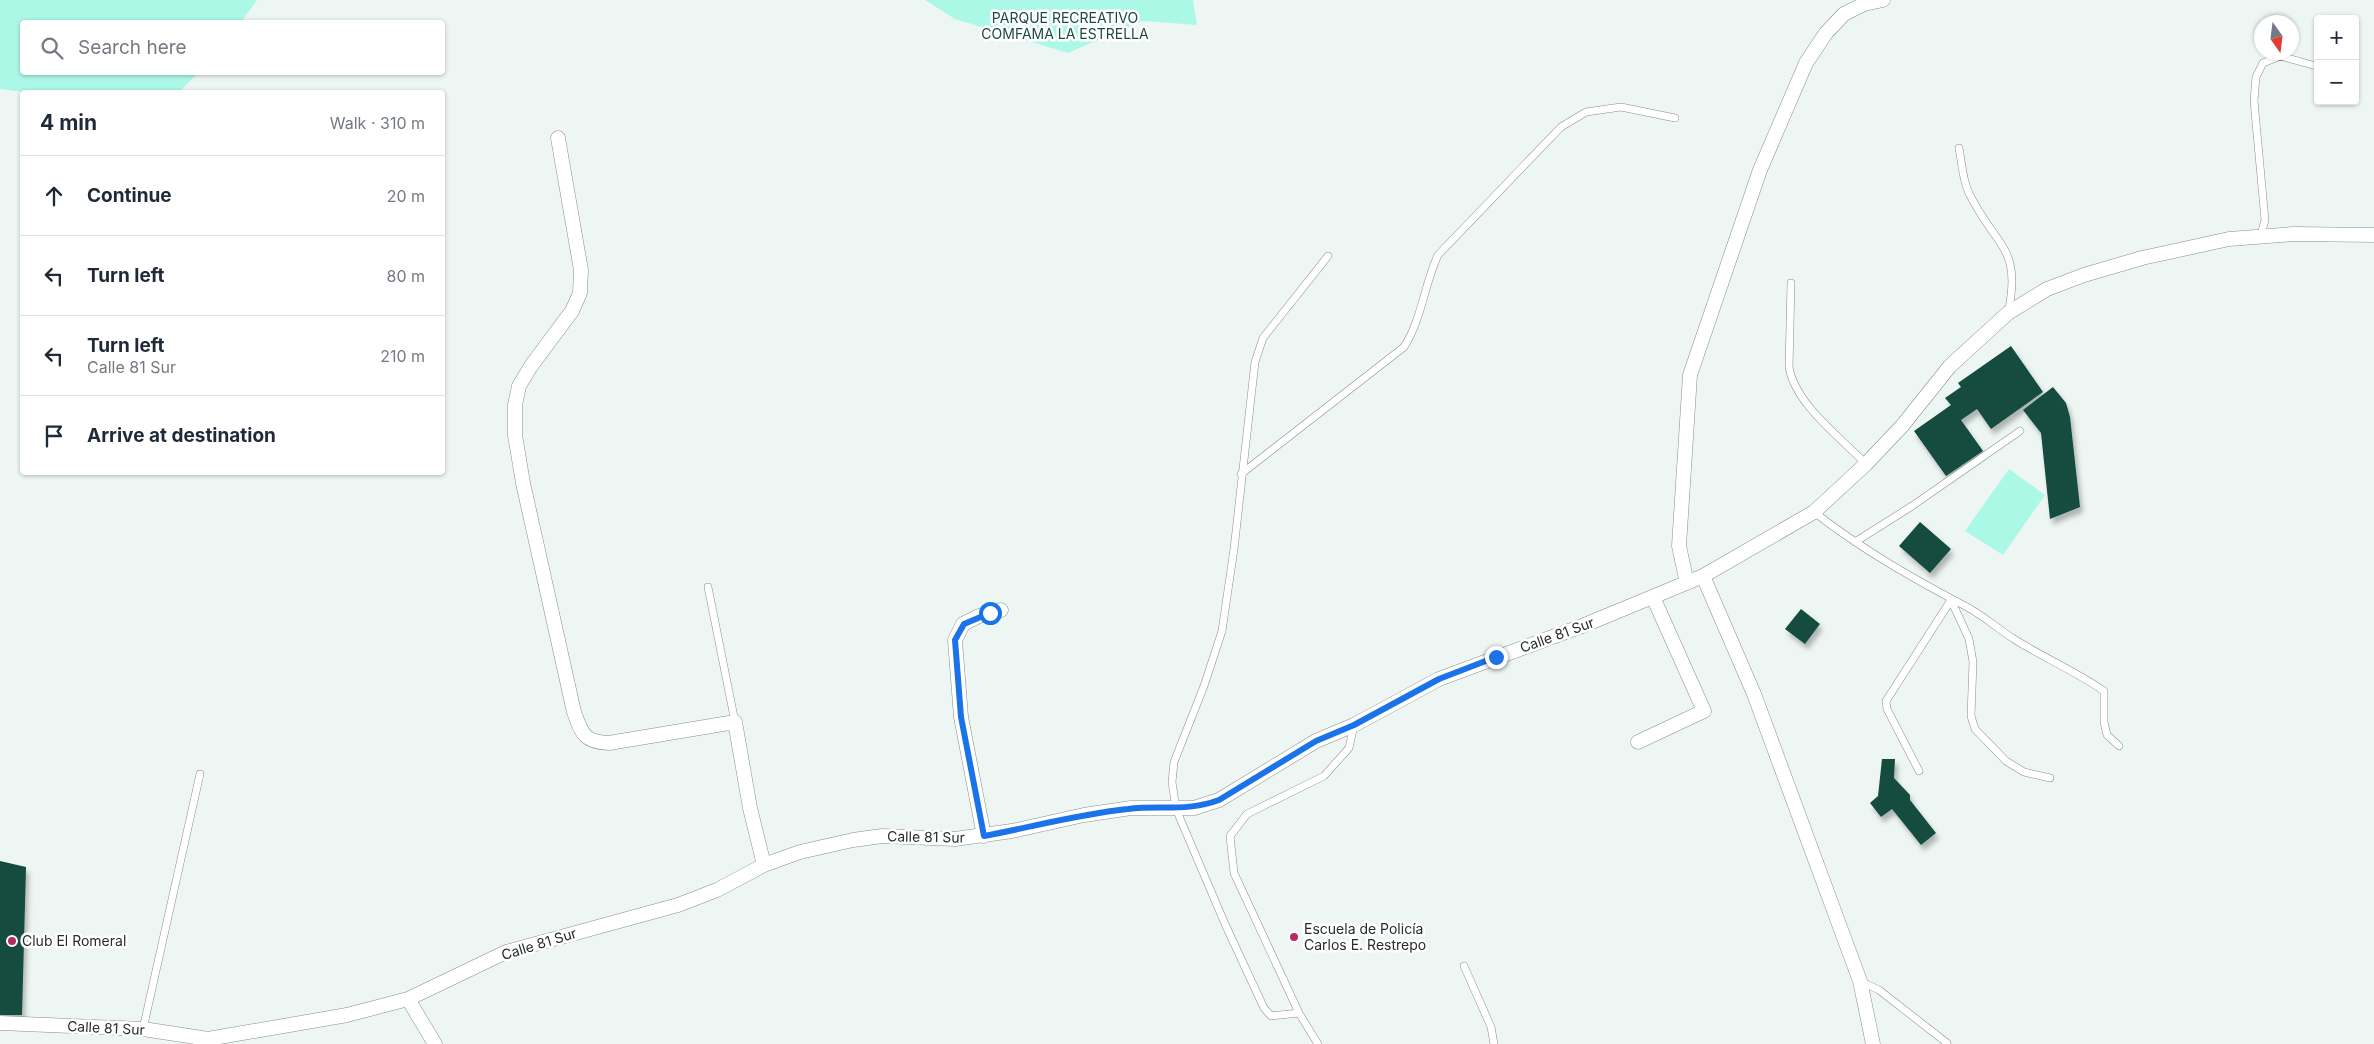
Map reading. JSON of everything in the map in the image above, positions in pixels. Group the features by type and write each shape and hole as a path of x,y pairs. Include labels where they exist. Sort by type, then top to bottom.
{"street":[{"path":"1687,583 1679,546 1690,375 1760,170 1806,63 1826,33 1844,14 1864,4 1883,0"},
{"path":"558,138 581,270 580,293 572,312 531,366 519,386 515,405 515,436 523,483 574,712 587,739 595,742 609,743 736,722 750,808 764,865"},
{"name":"Calle 81 Sur","path":"0,1023 143,1029 208,1042 347,1015 408,999 506,952 678,905 717,890 764,865 800,852 853,840 882,836 955,840 984,836 1084,815 1131,808 1194,808 1219,800 1316,741 1354,725 1439,679 1703,576 1814,512 1866,464 1902,426 1950,366 2008,313 2047,289 2084,275 2192,245 2262,235 2374,234"},
{"path":"1703,576 1754,694 1860,981 1873,1044"},
{"path":"1638,742 1704,711 1653,597"},
{"path":"984,836 961,717 955,640 964,624 979,616 1001,610"},
{"path":"408,999 435,1044"}],"lane":[{"path":"2262,235 2264,220 2254,101 2256,77 2263,63 2280,56 2314,65"},
{"path":"1241,474 1404,346 1414,332 1429,275 1438,255 1561,127 1586,112 1621,107 1675,118"},
{"path":"1959,148 1966,186 1971,197 2009,256 2013,288 2008,313"},
{"path":"1299,1013 1271,1016 1264,1008 1176,809 1172,782 1174,762 1204,686 1222,631 1234,549 1255,362 1263,338 1328,256"},
{"path":"1791,283 1789,367 1791,380 1796,392 1810,408 1866,464"},
{"path":"1855,542 1912,506 2020,431"},
{"path":"1814,512 1855,542 1951,600 1966,607 2014,639 2082,676 2104,691 2104,722 2107,735 2119,746"},
{"path":"708,587 736,722"},
{"path":"1919,771 1887,709 1886,701 1951,600"},
{"path":"1951,600 1969,640 1974,662 1971,716 1975,729 2006,761 2024,772 2050,778"},
{"path":"1318,1044 1299,1013 1234,873 1230,836 1248,814 1324,776 1349,748 1354,725"},
{"path":"143,1029 200,774"},
{"path":"1464,966 1492,1027 1494,1044"},
{"path":"1860,981 1880,990 1947,1043"}],"green space":[{"path":"0,0 257,0 242,20 20,20 20,75 196,75 181,90 20,90 20,92 0,89"},
{"name":"PARQUE RECREATIVO COMFAMA LA ESTRELLA","path":"925,0 1193,0 1197,25 1142,21 1068,53 955,19"},
{"path":"2009,469 2045,495 2003,555 1965,531"}],"building":[{"path":"2011,346 2043,392 1991,429 1977,409 1961,420 1983,451 1946,476 1914,431 1951,405 1945,398 1961,387 1958,383"},
{"path":"2053,387 2066,403 2070,417 2080,507 2050,519 2041,433 2023,410"},
{"path":"1920,522 1951,549 1930,573 1899,546"},
{"path":"1801,609 1820,624 1805,644 1785,629"},
{"path":"1882,759 1895,759 1894,778 1910,795 1910,800 1936,833 1921,845 1892,809 1881,817 1870,803 1878,796"},
{"name":"Club El Romeral","path":"0,861 26,867 22,1015 0,1015"}],"place":[{"name":"Escuela de Policía Carlos E. Restrepo","path":"1294,937"},
{"name":"Club El Romeral","path":"12,941"}],"route":[{"path":"990,613 979,616 964,624 955,640 957,688 961,717 984,836 1084,815 1131,808 1176,809 1194,808 1208,804 1219,800 1234,789 1316,741 1354,725 1439,679 1496,657"}]}
